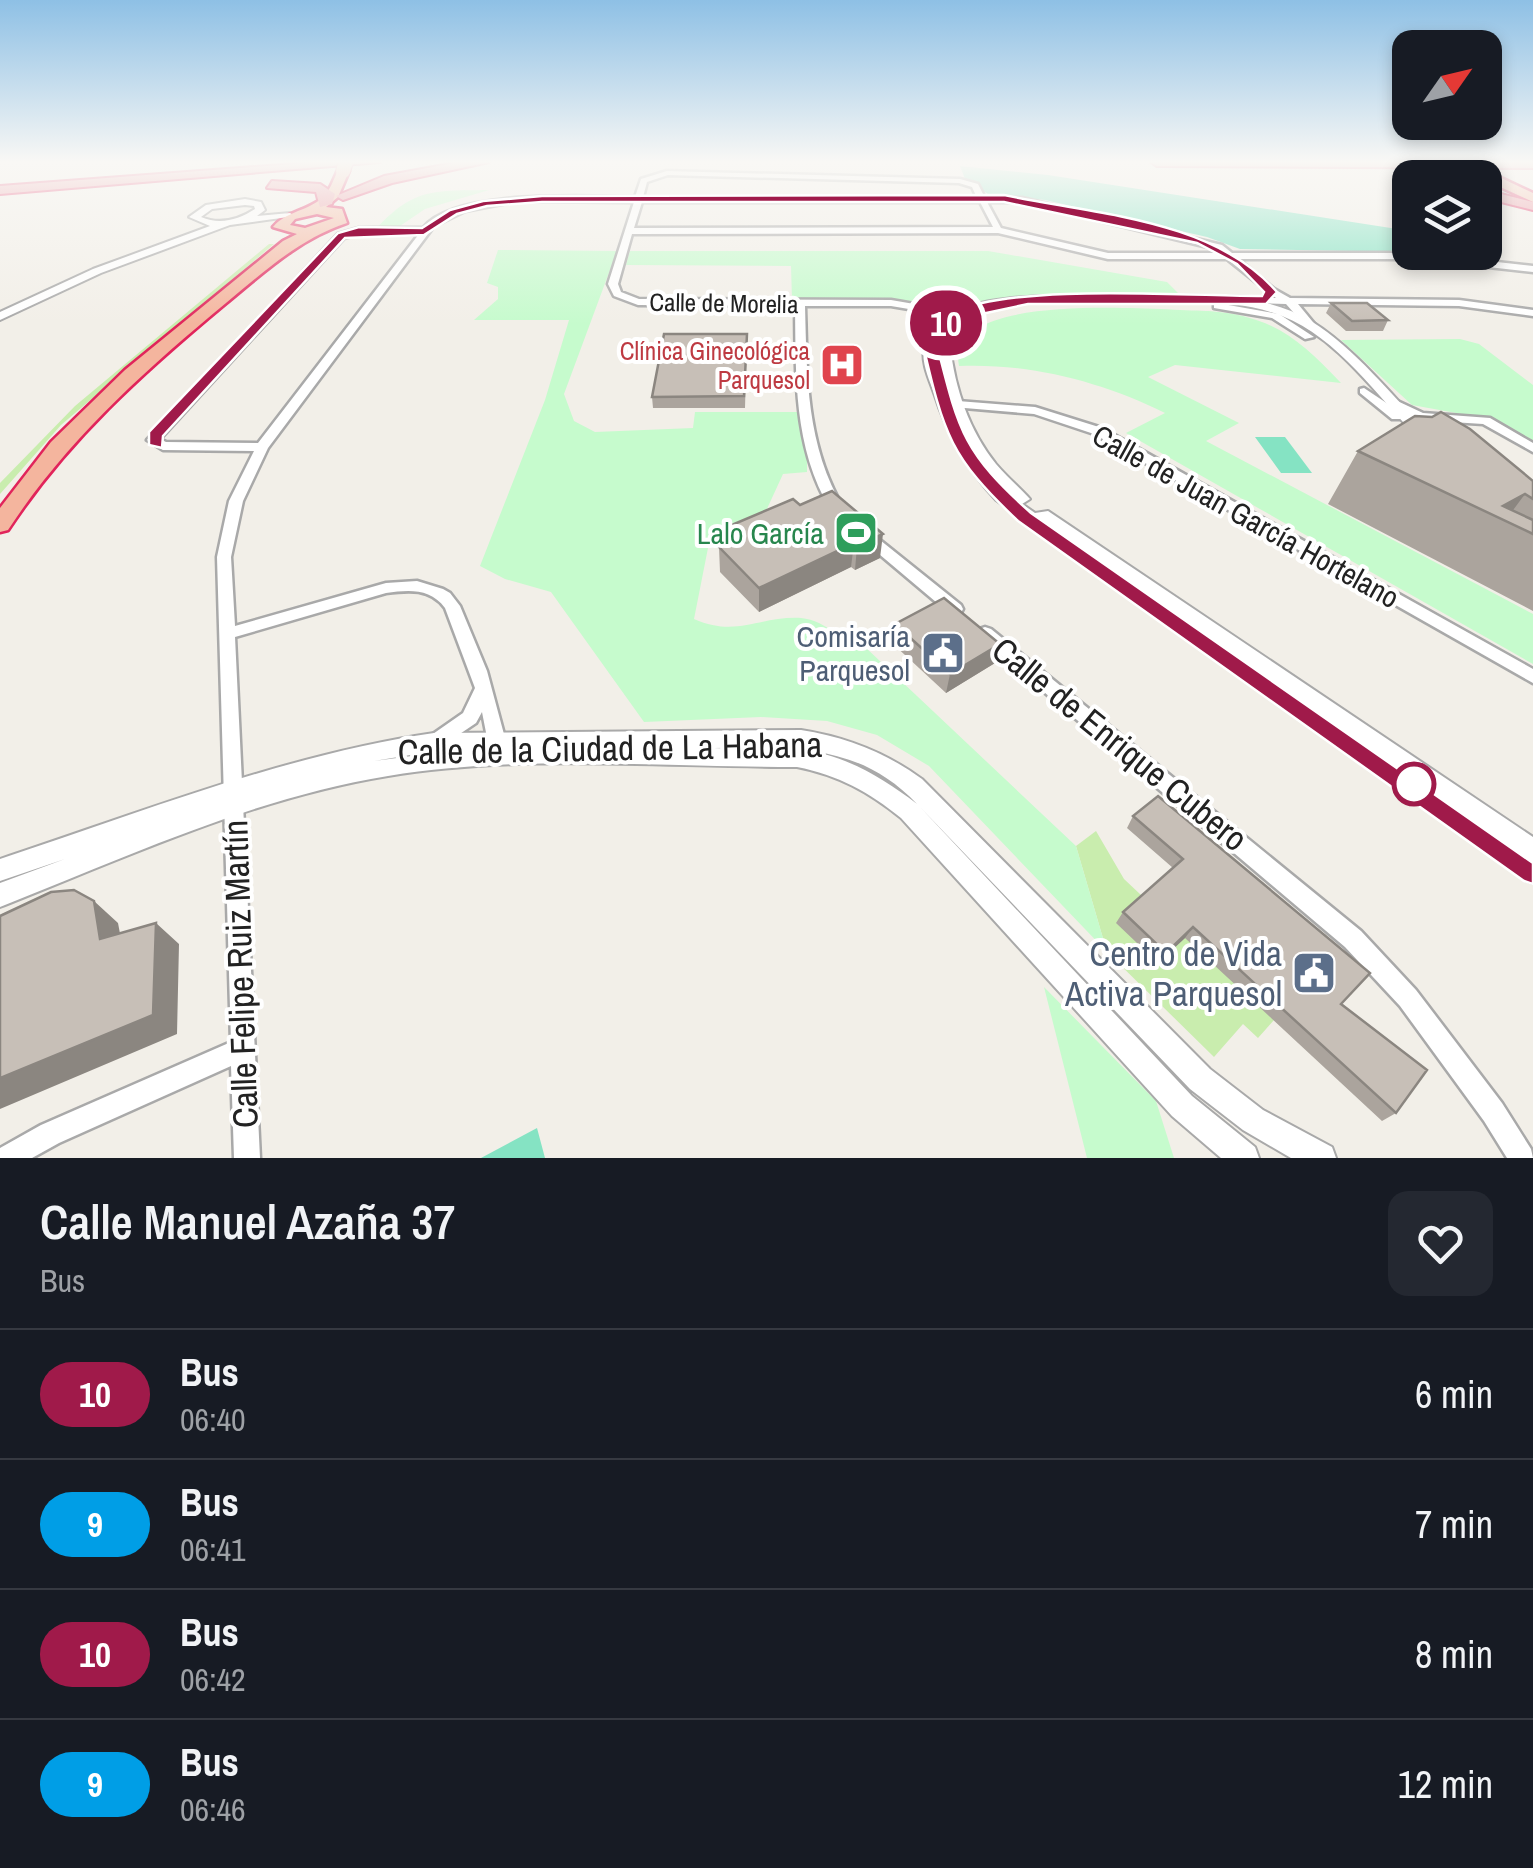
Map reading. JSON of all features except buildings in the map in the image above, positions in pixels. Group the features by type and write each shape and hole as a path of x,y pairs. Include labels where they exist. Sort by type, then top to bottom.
{"highway":[{"path":"273,221 291,216"},
{"path":"0,526 37,472 100,406 288,244 338,223 342,216"},
{"path":"273,221 315,231"},
{"path":"0,503 70,422 279,244 273,221"}],"street":[{"path":"195,216 203,228"},
{"path":"268,216 273,221"},
{"path":"262,446 163,446 153,440 342,236 359,231 424,231 448,216"},
{"name":"Calle de Morelia","path":"634,216 613,284 622,298 650,303 891,303 974,317"},
{"path":"991,216 998,230"},
{"path":"1098,216 1201,240 1232,255 1277,306 1406,418 1431,452"},
{"path":"0,316 203,228 234,221 273,221"},
{"path":"630,230 998,230 1108,256 1417,256 1533,270"},
{"name":"Calle Felipe Ruiz Martín","path":"247,1158 226,634 224,557 230,519 262,446 424,231"},
{"path":"1533,312 1460,304 1277,306 1028,300 959,315 944,324 930,345 950,404 973,442 992,469 1039,513 1533,850"},
{"path":"1222,303 1041,306 974,317 951,332 944,345 950,427 980,476 1024,517 1533,872"},
{"name":"Calle de Enrique Cubero","path":"800,304 810,458 820,484 838,509 1353,940 1408,998 1522,1158"},
{"path":"1277,306 1310,332 1364,391 1406,418 1486,421 1533,448"},
{"path":"932,310 944,324"},
{"name":"Calle de Juan García Hortelano","path":"950,404 1036,411 1098,431 1533,676"},
{"path":"226,634 413,584 447,598 455,608 495,742"},
{"path":"434,742 470,718 482,692"},
{"name":"Calle de la Ciudad de La Habana","path":"0,895 334,760 434,742 801,739 838,744 874,758 914,786 1200,1079 1253,1120 1321,1158"},
{"name":"Calle de la Ciudad de La Habana","path":"0,870 233,800 495,742 831,763 873,782 934,837 1182,1106 1244,1158"},
{"path":"7,1158 50,1134 242,1048"}],"green space":[{"path":"389,216 415,216 397,228 377,228"},
{"path":"1115,216 1313,216 1392,228 1392,252 1240,249 1207,237"},
{"path":"269,244 274,244 61,425 0,494 0,483 75,406"},
{"path":"498,250 617,251 564,394 574,421 595,432 693,428 695,412 807,412 807,472 783,474 766,511 708,548 694,619 736,627 801,618 864,646 1076,846 1107,952 929,766 877,735 827,721 761,717 644,722 551,592 505,579 480,566 545,400 569,320 474,320 498,299 498,287 487,283"},
{"path":"630,251 988,251 1167,282 1179,294 1026,295 949,308 884,299 792,300 791,266 626,265"},
{"path":"1105,308 1209,311 1251,318 1283,332 1341,383 1175,365 1148,377 1239,423 1206,441 1533,614 1533,664 1126,433 1165,413 1116,392 1039,371 959,366 963,341 985,324 1018,314"},
{"path":"1460,339 1479,344 1533,385 1533,441 1489,419 1412,405 1341,340"},
{"path":"1255,437 1285,437 1312,473 1281,473"},
{"path":"1096,831 1124,879 1274,1020 1258,1038 1243,1024 1214,1057 1107,952 1076,846"},
{"path":"1044,987 1156,1101 1174,1158 1087,1158"},
{"path":"537,1128 545,1158 481,1158"}],"bus line":[{"name":"10","path":"157,445 154,436 342,236 359,231 424,231 446,216"},
{"name":"10","path":"1097,216 1219,246 1271,292 1266,300 1028,300 983,306 944,324 930,345 930,360 950,427 980,476 1024,517 1431,796 1533,872"}],"place":[{"name":"Clínica Ginecológica Parquesol","path":"842,365"},
{"name":"Lalo García","path":"856,533"},
{"name":"Comisaría Parquesol","path":"943,653"},
{"name":"Centro de Vida Activa Parquesol","path":"1314,973"}]}
